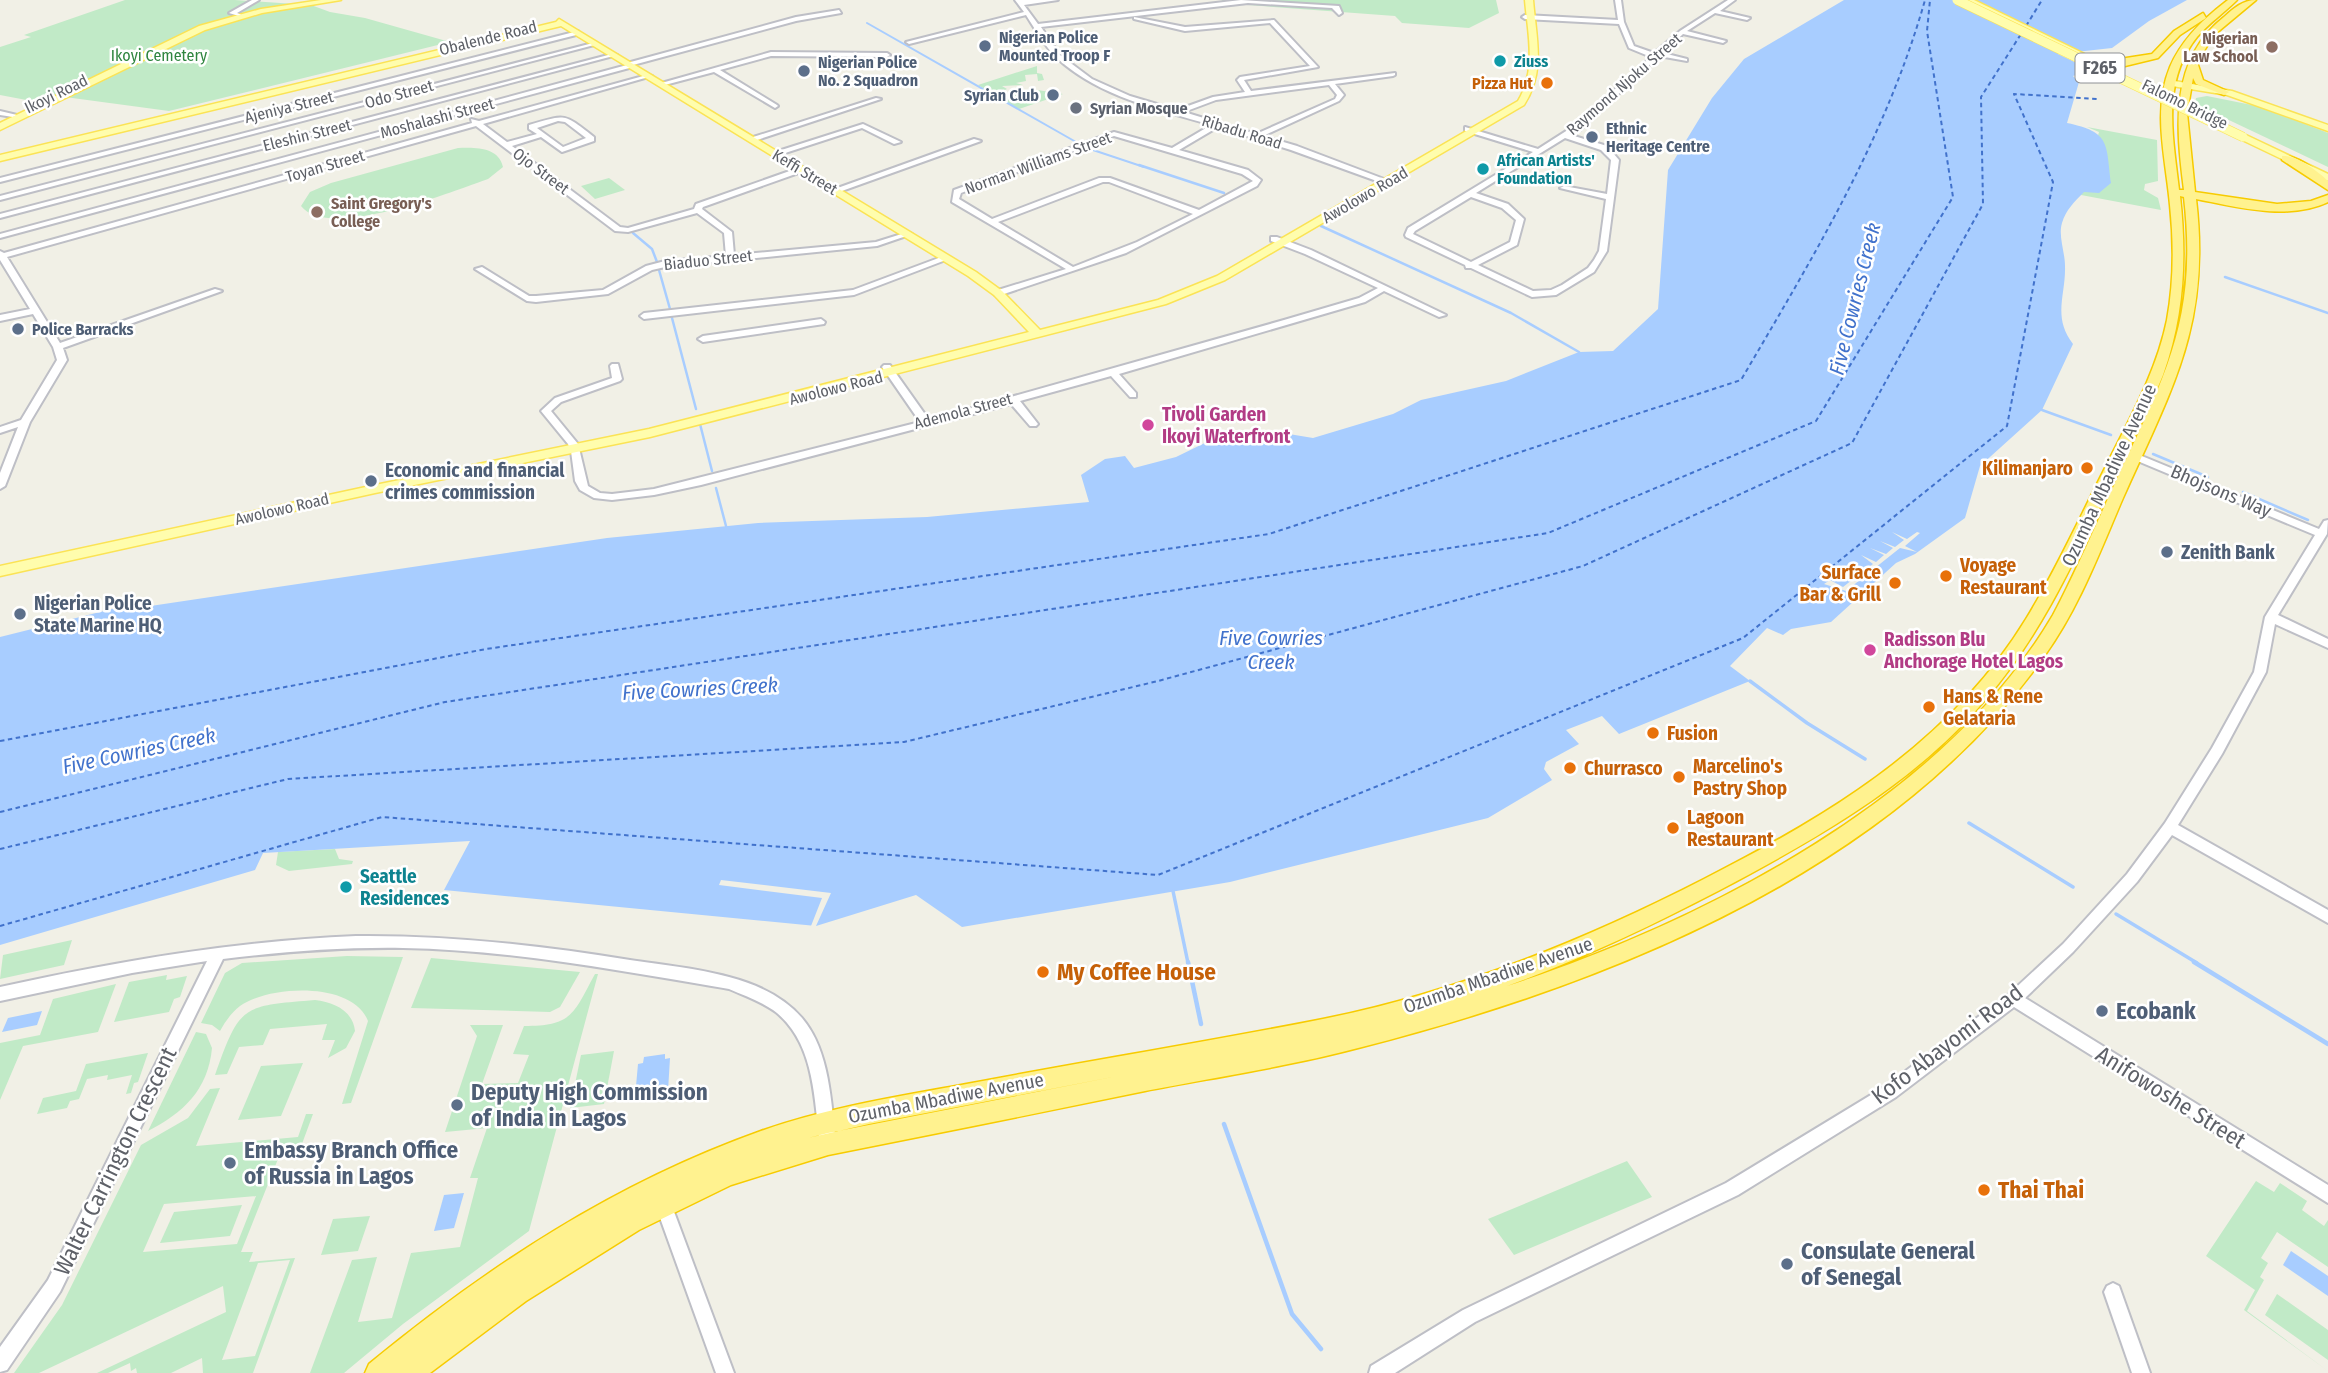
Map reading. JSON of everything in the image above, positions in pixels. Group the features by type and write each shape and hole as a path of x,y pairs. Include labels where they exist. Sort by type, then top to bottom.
{"highway":[{"name":"Ozumba Mbadiwe Avenue","path":"2177,85 2192,66 2207,38 2252,0"},
{"path":"2099,63 2114,64 2152,57 2163,51 2188,24 2231,2"},
{"name":"Ozumba Mbadiwe Avenue","path":"2128,452 2176,363 2188,320 2194,247 2166,110 2177,85 2188,43 2231,2"},
{"path":"2192,66 2199,82 2227,94"},
{"name":"Ozumba Mbadiwe Avenue","path":"410,1373 540,1276 660,1194 766,1139 825,1122 1379,1016 1561,957 1629,927 1729,876 1852,805 1913,761 1990,698 2039,652 2058,620 2128,452 2174,318 2180,269 2182,194 2187,166 2183,104 2177,85"},
{"path":"2183,104 2195,95 2227,94"},
{"path":"2285,155 2328,187"},
{"path":"2187,166 2200,184 2215,194 2268,206"},
{"path":"2182,194 2273,211 2328,211"},
{"path":"2182,194 2268,206 2310,206 2328,198"},
{"path":"2194,247 2201,209 2208,205 2228,204"},
{"name":"Ozumba Mbadiwe Avenue","path":"378,1373 467,1300 511,1269 612,1207 713,1181 767,1161 828,1144 1356,1039 1435,1019 1583,970 1705,913 1829,843 1922,776 1990,698"}],"main road":[{"name":"Ikoyi Road","path":"0,121 177,34 237,15 309,0"},
{"name":"Ikoyi Road","path":"0,129 177,39 237,15 337,0"},
{"name":"Awolowo Road","path":"0,570 574,447 889,370 1035,331 1162,302 1221,278 1278,241 1383,180 1471,130 1507,114 1531,91 1536,72 1527,0"},
{"name":"F265","path":"1957,0 2328,174"},
{"name":"Falomo Bridge","path":"1968,0 2246,137"},
{"name":"Keffi Street","path":"562,23 947,258 998,293 1035,331"},
{"name":"Obalende Road","path":"0,157 190,114 562,23"},
{"name":"Obalende Road","path":"0,157 562,23"},
{"path":"2177,85 2227,94 2326,126"},
{"path":"0,129 52,102"},
{"name":"Obalende Road","path":"0,157 148,124"},
{"name":"Awolowo Road","path":"0,564 374,483 574,447"}],"street":[{"path":"237,15 232,13 256,0"},
{"path":"1019,2 1055,0"},
{"path":"1618,0 1621,22 1633,50 1685,60"},
{"name":"Raymond Njoku Street","path":"1409,235 1411,230 1566,136 1603,107 1682,32 1732,0"},
{"path":"1036,26 1248,1 1335,6 1339,13"},
{"name":"Ribadu Road","path":"1019,2 1058,57 1079,74 1128,97 1257,136 1383,180"},
{"path":"1713,10 1747,18"},
{"name":"Moshalashi Street","path":"0,236 796,19 839,12"},
{"path":"909,42 1027,13"},
{"path":"1125,16 1185,29 1272,21 1315,67 1242,78 1240,80 1249,93"},
{"path":"1528,17 1621,22"},
{"path":"1682,32 1723,41"},
{"name":"Ajeniya Street","path":"0,180 578,33"},
{"name":"Odo Street","path":"0,198 595,44"},
{"path":"662,84 771,54 887,55"},
{"name":"Eleshin Street","path":"0,216 614,55"},
{"name":"Ojo Street","path":"398,63 623,231 698,210"},
{"path":"714,69 775,106"},
{"path":"1177,112 1203,101 1394,74"},
{"name":"Toyan Street","path":"1,255 649,76"},
{"path":"1257,136 1337,100 1341,95 1330,82"},
{"path":"751,139 878,99"},
{"path":"0,113 13,115"},
{"path":"190,114 257,185"},
{"path":"558,118 567,120 591,139 562,150 542,135 532,127 558,118"},
{"path":"1174,150 1218,124"},
{"path":"776,153 805,148 863,126 897,142"},
{"path":"1471,130 1539,152"},
{"name":"Norman Williams Street","path":"998,293 1071,270 1139,244 1254,184 1256,180 1245,172 1121,134 1107,136 957,192 955,200 1071,270"},
{"path":"506,145 542,135"},
{"path":"1409,235 1532,294 1553,293 1591,270 1603,251 1614,156 1604,148 1566,136"},
{"path":"836,190 977,141"},
{"path":"730,257 727,232 698,210 706,201 801,169"},
{"path":"993,221 1102,180 1110,180 1199,213"},
{"path":"1564,188 1609,197"},
{"path":"1469,265 1514,243 1520,219 1505,206 1470,194"},
{"name":"Biaduo Street","path":"479,269 527,298 536,299 605,292 654,267 730,257 877,244 908,234"},
{"path":"1278,241 1442,316"},
{"path":"0,486 25,422 62,360 58,347 1,255"},
{"path":"644,316 854,292 947,258"},
{"name":"Ademola Street","path":"574,447 578,478 589,493 600,496 631,496 726,475 1112,372 1362,300 1384,288"},
{"path":"58,347 218,291"},
{"path":"756,305 760,330"},
{"path":"0,318 35,311"},
{"path":"703,339 821,322"},
{"path":"574,447 546,411 548,407 558,400 617,379 615,366"},
{"path":"889,370 925,422"},
{"path":"1112,372 1133,395"},
{"path":"1013,398 1033,424"},
{"path":"0,430 25,422"},
{"name":"Bhojsons Way","path":"2128,452 2325,529"},
{"name":"Kofo Abayomi Road","path":"1378,1373 1481,1310 1732,1189 1890,1092 2014,999 2068,948 2132,878 2170,827 2217,751 2260,672 2271,617 2325,529"},
{"path":"2271,617 2328,644"},
{"path":"2170,827 2328,917"},
{"path":"0,994 152,962 218,953 358,942 453,944 567,955 729,983 755,991 778,1003 805,1032 818,1065 828,1144"},
{"name":"Walter Carrington Crescent","path":"0,1363 54,1286 218,953"},
{"name":"Anifowoshe Street","path":"2014,999 2328,1195"},
{"path":"660,1194 725,1373"},
{"path":"2113,1292 2141,1373"}],"green space":[{"name":"Ikoyi Cemetery","path":"125,0 235,0 311,5 450,42 169,111 50,95 37,102 0,95 0,47 31,37 24,35"},
{"path":"1222,0 1496,0 1499,13 1469,28 1402,23 1395,16 1221,3"},
{"path":"1037,66 1037,73 1042,74 1044,80 1038,81 1037,74 1025,75 1026,81 1016,83 1023,85 1002,86 1007,89 1000,92 1006,96 1031,89 1063,94 1019,109 978,85"},
{"path":"2207,96 2262,107 2328,133 2328,167 2195,104 2196,98"},
{"path":"2087,127 2157,140 2158,181 2145,184 2144,190 2158,198 2161,210 2081,195 2099,132"},
{"path":"458,148 479,148 491,152 501,160 503,167 488,179 447,194 362,216 336,218 315,215 301,206 310,192 331,183"},
{"path":"609,178 625,190 595,199 581,186"},
{"path":"335,849 339,859 353,861 352,864 289,871 276,865 278,852"},
{"path":"72,940 64,965 0,979 3,955"},
{"path":"347,956 403,957 351,1103 342,1104 368,1021 359,1008 346,999 329,993 309,991 270,994 240,1006 220,1031 212,1025 201,1023 225,973 242,963"},
{"path":"431,958 580,972 560,1007 550,1012 411,1008"},
{"path":"595,974 598,974 529,1231 403,1324 344,1373 310,1373 352,1260 377,1257 358,1322 392,1318 411,1253 460,1247 478,1178 470,1178 487,1128 445,1132 477,1036 470,1025 503,1025 482,1084 518,1083 529,1055 513,1054 524,1026 553,1024 570,1015"},
{"path":"167,975 166,980 187,976 180,997 174,999 169,1012 114,1022 129,982"},
{"path":"116,984 98,1032 23,1046 0,1100 0,1043 40,1035 53,999"},
{"path":"315,1000 335,1005 351,1018 355,1031 346,1048 328,1058 335,1040 322,1040 327,1024 270,1029 263,1045 239,1047 227,1074 215,1075 231,1035 238,1022 247,1014 272,1004"},
{"path":"196,1032 206,1034 212,1048 205,1076 183,1108 148,1131"},
{"path":"614,1051 604,1104 570,1108 581,1055"},
{"path":"148,1053 138,1082 134,1083 131,1093 126,1094 132,1075 107,1080 108,1075 87,1079 79,1099 70,1101 67,1108 37,1114 43,1098 76,1091 86,1064"},
{"path":"303,1063 281,1116 238,1120 261,1066"},
{"path":"220,1088 196,1146 298,1137 306,1114 313,1114 299,1152 280,1154 241,1252 253,1252 249,1262 295,1258 253,1373 203,1373 202,1358 171,1373 137,1373 136,1368 131,1371 130,1363 108,1373 97,1373 226,1312 223,1286 39,1373 14,1373 62,1305 141,1145 188,1118 210,1089","holes":["256,1196 237,1244 143,1252 164,1204","290,1260 255,1356 222,1360 258,1263"]},
{"path":"1627,1161 1652,1197 1514,1255 1488,1219"},
{"path":"2256,1181 2274,1192 2280,1183 2307,1201 2302,1210 2324,1226 2328,1220 2328,1267 2277,1232 2261,1258 2268,1263 2260,1277 2264,1280 2247,1311 2328,1371 2244,1310 2255,1290 2206,1256"},
{"path":"242,1205 230,1236 160,1243 174,1212"},
{"path":"370,1216 358,1251 321,1255 333,1219"},
{"path":"2277,1294 2328,1330 2328,1360 2265,1315"}],"water":[{"name":"Five Cowries Creek","path":"1844,0 2187,0 2149,21 2112,48 2058,54 2091,70 2073,76 2079,82 2067,123 2092,131 2104,142 2111,183 2099,193 2084,192 2068,210 2062,223 2065,277 2062,315 2063,324 2073,344 2042,410 1980,466 1965,518 1915,554 1896,563 1831,622 1791,629 1783,635 1767,628 1730,666 1750,681 1619,734 1602,716 1566,730 1579,744 1546,762 1544,769 1552,780 1488,818 1230,882 962,927 916,895 816,926 444,890 470,841 263,853 255,870 0,945 0,637 116,608 117,611 607,538 758,523 927,517 1089,502 1081,475 1105,459 1125,456 1134,468 1176,457 1215,438 1219,440 1271,431 1313,438 1393,414 1421,400 1506,381 1579,352 1613,351 1658,309 1668,170 1712,98 1744,59"},
{"path":"42,1011 37,1025 2,1032 8,1018"},
{"path":"665,1054 665,1059 670,1058 668,1091 635,1097 638,1064 643,1063 644,1057"},
{"path":"464,1193 454,1228 434,1231 444,1195"},
{"path":"2291,1251 2328,1276 2328,1296 2283,1265"}],"pier":[{"path":"1892,532 1907,539 1917,532 1920,533 1905,546 1917,552 1900,548 1846,591 1824,584 1830,580 1843,587 1852,580 1840,571 1854,578 1862,572 1850,562 1865,570 1873,564 1861,555 1876,562 1884,555 1870,548 1886,554 1893,548 1880,541 1895,547 1904,540"},
{"path":"721,880 831,893 816,926 811,926 822,898 719,885"}],"waterway":[{"path":"867,23 1076,142"},
{"path":"1090,149 1144,167"},
{"path":"1139,165 1224,193"},
{"path":"1321,226 1511,313 1579,352"},
{"path":"633,233 652,249 657,262"},
{"path":"659,270 670,309"},
{"path":"2225,277 2328,313"},
{"path":"672,318 696,409"},
{"path":"2042,410 2111,435"},
{"path":"700,424 712,471"},
{"path":"2153,454 2208,477"},
{"path":"716,488 726,526"},
{"path":"2243,492 2308,520"},
{"path":"1750,681 1807,723 1865,759"},
{"path":"1969,823 2073,887"},
{"path":"1173,891 1188,963"},
{"path":"2116,914 2197,963"},
{"path":"1188,962 1201,1024"},
{"path":"2194,962 2328,1044"},
{"path":"1224,1124 1292,1314 1321,1349"}],"ferry route":[{"path":"0,741 486,649 1269,534 1741,380 1821,242 1869,148 1909,51 1925,0"},
{"path":"0,812 445,702 1548,533 1816,421 1953,197 1927,31 1930,0"},
{"path":"2026,26 2042,0"},
{"path":"0,849 288,779 904,742 1158,681 1583,566 1852,443 1983,204 1981,97 2021,34"},
{"path":"0,926 382,817 1158,875 1743,638 2007,426 2053,182 2014,94 2098,99"}],"place":[{"name":"Nigerian Police Mounted Troop F","path":"985,46"},
{"name":"Nigerian Law School","path":"2272,47"},
{"name":"Ziuss","path":"1500,61"},
{"name":"Nigerian Police No. 2 Squadron","path":"804,71"},
{"name":"Pizza Hut","path":"1547,83"},
{"name":"Syrian Club","path":"1053,95"},
{"name":"Syrian Mosque","path":"1076,108"},
{"name":"Ethnic Heritage Centre","path":"1592,137"},
{"name":"African Artists' Foundation","path":"1483,169"},
{"name":"Saint Gregory's College","path":"317,212"},
{"name":"Police Barracks","path":"18,329"},
{"name":"Tivoli Garden Ikoyi Waterfront","path":"1148,425"},
{"name":"Kilimanjaro","path":"2087,468"},
{"name":"Economic and financial crimes commission","path":"371,481"},
{"name":"Zenith Bank","path":"2167,552"},
{"name":"Voyage Restaurant","path":"1946,576"},
{"name":"Surface Bar & Grill","path":"1895,583"},
{"name":"Nigerian Police State Marine HQ","path":"20,614"},
{"name":"Radisson Blu Anchorage Hotel Lagos","path":"1870,650"},
{"name":"Hans & Rene Gelataria","path":"1929,707"},
{"name":"Fusion","path":"1653,733"},
{"name":"Churrasco","path":"1570,768"},
{"name":"Marcelino's Pastry Shop","path":"1679,777"},
{"name":"Lagoon Restaurant","path":"1673,828"},
{"name":"Seattle Residences","path":"346,887"},
{"name":"My Coffee House","path":"1043,972"},
{"name":"Ecobank","path":"2102,1011"},
{"name":"Deputy High Commission of India in Lagos","path":"457,1105"},
{"name":"Embassy Branch Office of Russia in Lagos","path":"230,1163"},
{"name":"Thai Thai","path":"1984,1190"},
{"name":"Consulate General of Senegal","path":"1787,1264"}]}
